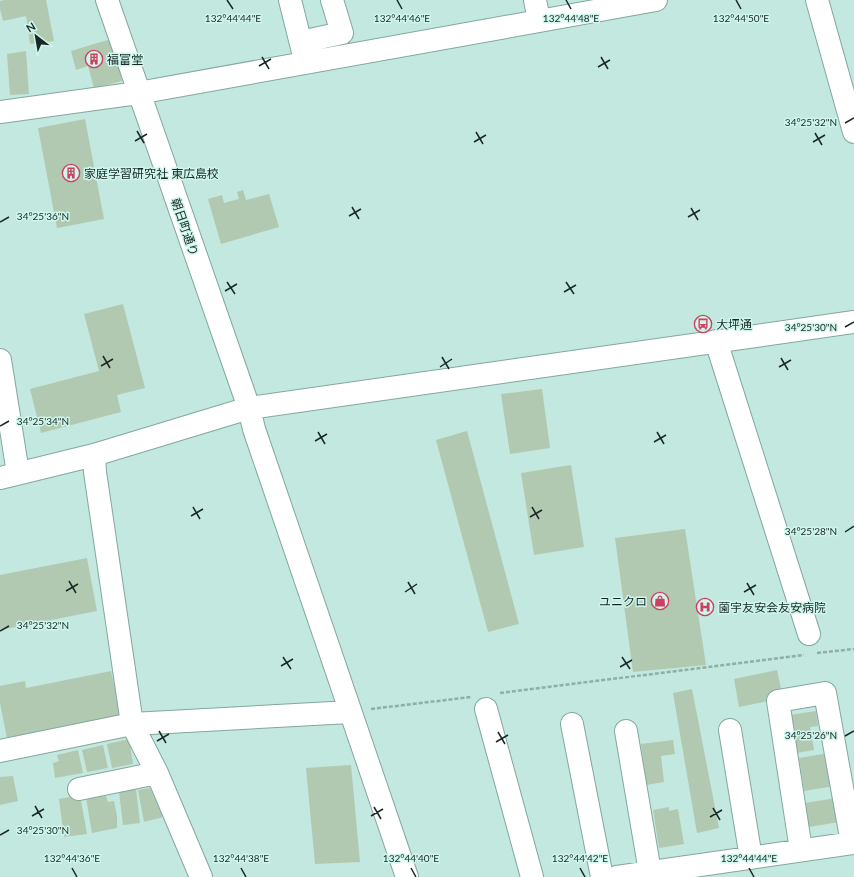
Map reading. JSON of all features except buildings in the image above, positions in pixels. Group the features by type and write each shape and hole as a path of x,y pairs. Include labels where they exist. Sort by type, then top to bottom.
{"street":[{"name":"朝日町通り","path":"107,0 138,93 249,408 254,429 407,877"},
{"path":"290,0 303,52"},
{"path":"303,52 342,33 332,0"},
{"path":"0,112 138,93 303,52 537,10 656,0"},
{"path":"817,0 853,122"},
{"path":"0,360 9,475 94,455 249,408 854,322"},
{"path":"716,342 810,647"},
{"path":"94,455 95,472 132,724 157,773 200,877"},
{"path":"617,877 739,865 801,850 853,843 825,693 778,702 801,850"},
{"path":"487,699 532,877"},
{"path":"0,751 132,724 350,712"},
{"path":"572,724 602,877"},
{"path":"730,730 739,865"},
{"path":"626,731 664,873"},
{"path":"79,789 157,773"}],"path":[{"path":"350,712 487,699 810,647 854,649"}],"place":[{"name":"福富堂","path":"94,59"},
{"name":"家庭学習研究社 東広島校","path":"71,173"},
{"name":"大坪通","path":"703,324"},
{"name":"ユニクロ","path":"660,601"},
{"name":"薗宇友安会友安病院","path":"705,607"}]}
